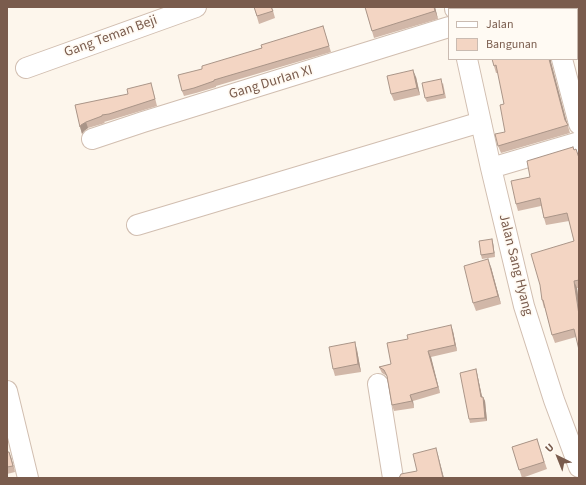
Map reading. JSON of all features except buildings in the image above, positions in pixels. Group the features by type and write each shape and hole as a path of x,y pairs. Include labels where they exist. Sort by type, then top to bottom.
{"street":[{"name":"Gang Teman Beji","path":"26,68 196,7"},
{"name":"Gang DurIan XI","path":"92,139 151,119 448,28"},
{"name":"Jalan Sang Hyang","path":"467,60 524,306 554,400 579,467"},
{"path":"562,60 579,124"},
{"path":"137,224 481,122"},
{"path":"491,168 579,142"},
{"path":"378,384 394,478"},
{"path":"7,391 28,478"}]}
